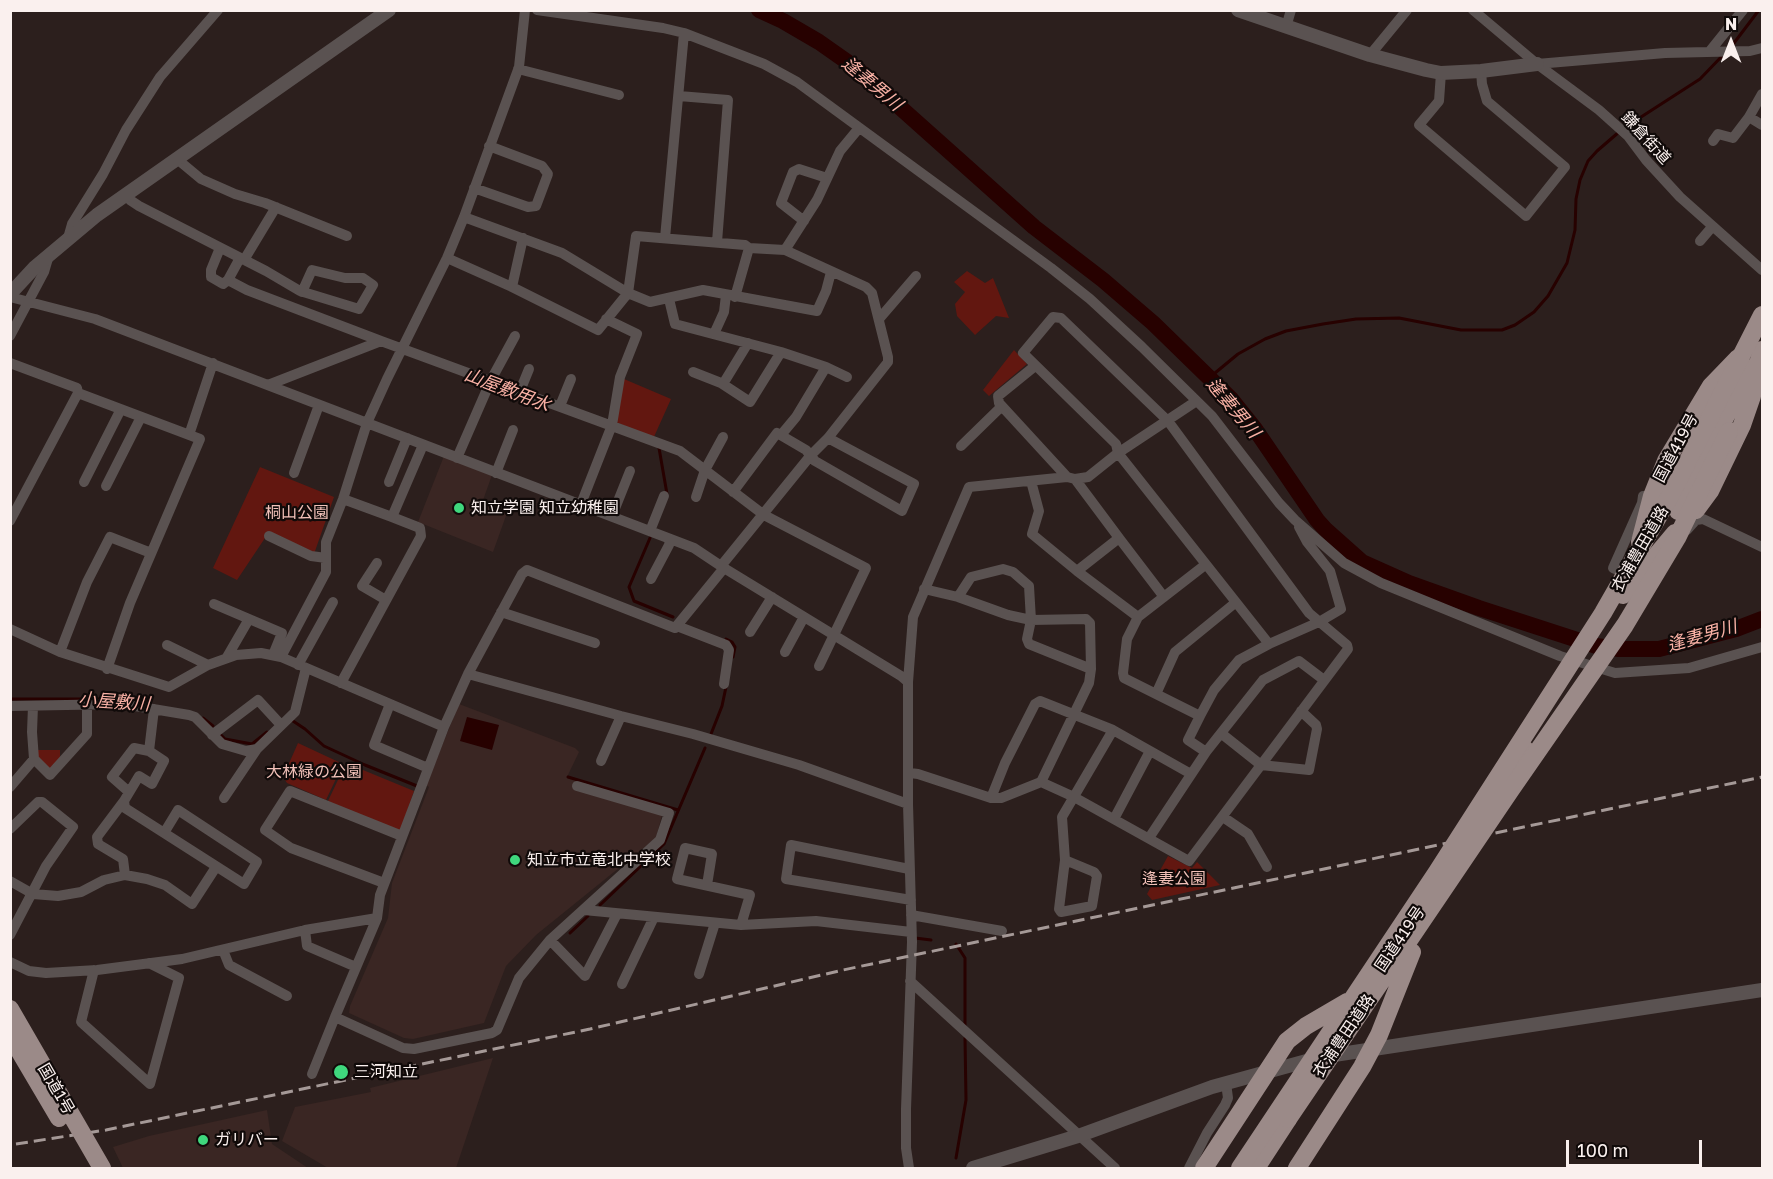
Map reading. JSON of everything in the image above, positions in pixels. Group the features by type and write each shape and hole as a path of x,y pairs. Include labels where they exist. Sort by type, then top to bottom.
{"highway":[{"name":"国道419号","path":"1623,595 1652,496 1662,470 1711,386 1734,364 1746,348 1762,316"},
{"name":"衣浦豊田道路","path":"1256,1168 1433,904 1505,783 1654,525 1762,316"},
{"name":"衣浦豊田道路","path":"1240,1168 1351,1000 1505,783 1628,599 1678,512 1762,342"},
{"name":"国道419号","path":"1505,783 1623,595 1710,491 1749,407 1762,350"},
{"name":"衣浦豊田道路","path":"1505,783 1520,733 1734,364"},
{"name":"衣浦豊田道路","path":"1505,783 1566,712 1649,587 1696,502 1756,370"},
{"name":"国道419号","path":"1321,1057 1439,880"},
{"name":"衣浦豊田道路","path":"1297,1168 1366,1059 1433,904"},
{"name":"衣浦豊田道路","path":"1204,1168 1287,1041 1306,1026 1351,1000"},
{"name":"国道1号","path":"10,1009 102,1168"},
{"name":"国道1号","path":"10,1035 89,1168"}],"street":[{"path":"68,238 72,224 103,174 126,130 160,77 218,10"},
{"path":"389,10 68,238 49,254 10,296 27,303 95,319 694,548 908,682"},
{"path":"277,656 326,572 326,542 343,499 367,423 447,258 464,217 518,69 525,10"},
{"path":"537,10 684,33 754,60 797,82 1090,299 1212,416 1295,520 1344,564 1427,603 1560,656 1615,673 1689,668 1762,647"},
{"path":"1238,10 1370,55 1441,73 1710,51 1749,51 1762,48"},
{"path":"1286,27 1291,10"},
{"path":"1370,55 1407,10"},
{"name":"鎌倉街道","path":"1473,10 1537,64 1599,110 1628,136 1646,160 1673,189 1712,227 1762,270"},
{"path":"1710,51 1743,10"},
{"path":"665,238 684,33"},
{"path":"518,69 619,95"},
{"path":"1441,73 1439,101 1419,125 1526,216 1565,166 1487,101 1481,71"},
{"path":"1713,141 1718,134 1733,138 1749,117 1762,94"},
{"path":"679,96 728,100 717,242"},
{"path":"1749,117 1762,125"},
{"path":"785,250 818,200 840,151 859,128"},
{"path":"474,188 528,207 536,206 548,174 542,166 489,146"},
{"path":"177,159 201,179 347,236"},
{"path":"804,221 781,203 793,172 799,169 827,178"},
{"path":"127,194 130,200 139,206 302,292 359,309 373,285 363,278 345,278 312,270 302,292"},
{"path":"220,248 210,270 211,278 223,284 228,280 276,207"},
{"path":"464,217 562,253 628,293 650,302 703,290 817,311 831,272"},
{"path":"1700,241 1712,227"},
{"path":"447,258 512,287 597,330 628,293 636,236 785,250 866,287 872,293 888,362 828,438 811,455 677,626"},
{"path":"512,287 523,238"},
{"path":"714,334 749,248"},
{"path":"10,336 44,272 49,254"},
{"path":"879,319 916,276"},
{"path":"228,280 247,290 381,341 403,347 680,451 764,515 866,568 819,666"},
{"path":"669,299 675,324 781,352 826,367 847,378"},
{"path":"1041,782 1074,797 1189,861 1348,649 1347,645 1309,613 1168,421 1061,318 1053,317 1023,353 1116,444 1118,453 1269,644"},
{"path":"581,504 612,425 620,378 637,334 606,319"},
{"path":"457,458 491,380 515,336"},
{"path":"268,385 381,341"},
{"path":"723,384 748,343"},
{"path":"693,372 723,384 750,402 781,352"},
{"path":"10,363 77,388 78,393 10,521"},
{"path":"189,435 213,363"},
{"path":"1035,366 998,396 999,403 1071,478 1164,597"},
{"path":"781,435 796,417 826,367"},
{"path":"520,391 529,369"},
{"path":"560,406 572,379"},
{"path":"78,393 200,439 130,603 107,669"},
{"path":"909,1168 906,1148 911,932 908,682 913,617 969,487 1088,477 1118,453 1195,402"},
{"path":"294,473 319,405"},
{"path":"962,446 1002,406"},
{"path":"84,482 121,410"},
{"path":"106,486 141,417"},
{"path":"496,473 513,430"},
{"path":"733,492 777,433 811,455 815,461 902,511 914,484 828,438"},
{"path":"696,497 705,470 723,437"},
{"path":"389,482 407,438"},
{"path":"392,517 423,445"},
{"path":"612,516 630,471"},
{"path":"1031,481 1039,511 1032,534 1138,617"},
{"path":"1623,572 1612,568 1642,503 1644,492"},
{"path":"650,531 664,496"},
{"path":"341,683 422,533 420,528 343,499"},
{"path":"1642,580 1655,586 1665,573 1690,525 1696,520 1703,519 1762,547"},
{"path":"1206,752 1188,740 1214,690 1239,660 1341,609 1330,571 1307,542 1295,520"},
{"path":"269,536 311,556 326,558"},
{"path":"60,652 87,582 110,537 151,553"},
{"path":"651,579 669,545 670,538"},
{"path":"1077,571 1119,538"},
{"path":"377,564 362,586 386,600"},
{"path":"1335,588 1344,564"},
{"path":"1200,716 1124,678 1123,673 1127,639 1138,617 1205,565"},
{"path":"958,597 971,577 1003,569 1013,572 1029,586 1031,620 1027,639 1029,644 1091,669"},
{"path":"312,1074 376,918 384,884 444,727 468,674 522,574 527,570 675,628 677,626 726,645 729,650 723,684"},
{"path":"910,773 991,798 1000,798 1041,782 1075,715 1089,683 1091,669 1090,623 1086,619 1031,620 924,589"},
{"path":"750,632 772,597"},
{"path":"224,798 256,748 295,712 302,666 333,602"},
{"path":"1156,694 1175,652 1235,603"},
{"path":"213,604 282,633 277,656"},
{"path":"501,612 594,643"},
{"path":"785,652 804,617"},
{"path":"227,657 249,619"},
{"path":"10,629 60,652 107,669 169,687 227,657 261,653 277,656 444,727"},
{"path":"167,645 208,665"},
{"path":"1149,838 1206,752 1263,680 1299,661 1324,680"},
{"path":"468,674 799,765 908,804"},
{"path":"212,735 258,700 281,725"},
{"path":"991,798 1005,763 1035,704 1040,701 1113,730 1191,774"},
{"path":"33,705 34,759 51,775 87,734 87,704"},
{"path":"10,705 123,704 154,709 195,717 222,744 236,750 246,752 256,748"},
{"path":"390,704 374,745 428,768"},
{"path":"149,751 154,709"},
{"path":"1222,734 1261,765 1309,770 1317,729 1316,725 1301,711"},
{"path":"601,762 621,716"},
{"path":"1065,860 1097,876 1092,906 1061,912 1059,909 1065,860 1062,817 1113,730"},
{"path":"125,875 123,859 98,844 97,837 126,796 139,776 152,784 164,761 149,751 134,748 112,777 126,796 125,808 216,867 244,884 257,862 178,810 164,833"},
{"path":"1114,819 1150,751"},
{"path":"10,787 34,759"},
{"path":"335,1017 403,1048 414,1049 492,1033 497,1030 519,978 550,940 660,840 669,813 577,786"},
{"path":"384,884 291,848 265,830 290,790 402,836"},
{"path":"10,829 38,802 56,813 73,828 46,866 10,935"},
{"path":"1223,817 1248,834 1267,867"},
{"path":"909,869 791,845 786,879 911,900"},
{"path":"10,881 33,894 58,896 81,891 104,880 125,875 165,885 192,904 216,867"},
{"path":"707,885 750,895 741,925"},
{"path":"584,910 741,925 816,921 911,932"},
{"path":"550,940 585,976 617,914"},
{"path":"911,915 1002,931"},
{"path":"622,984 654,917"},
{"path":"10,962 29,971 46,973 94,970 182,959 305,930 376,918"},
{"path":"699,974 715,923"},
{"path":"305,930 307,946 356,967"},
{"path":"223,950 229,965 287,996"},
{"path":"94,970 81,1022 150,1084 179,978 149,963"},
{"path":"910,981 1115,1168"},
{"path":"973,1168 1078,1136 1226,1083 1321,1057 1762,990"},
{"path":"1189,1168 1225,1105 1228,1098 1226,1083"}],"shaded area":[{"name":"知立学園 知立幼稚園","path":"444,456 492,475 482,503 507,513 493,552 418,522"},
{"name":"知立市立竜北中学校","path":"459,704 575,748 579,752 567,777 577,780 577,789 662,815 656,838 536,935 506,966 484,1023 413,1039 404,1038 349,1013 350,1006 388,918 392,883 429,787 426,785"},
{"path":"467,717 499,725 492,750 460,741"},
{"path":"493,1058 456,1168 328,1168 282,1141 295,1107 371,1092 370,1088"},
{"name":"ガリバー","path":"267,1110 272,1144 308,1168 123,1168 113,1147 149,1136"}],"green space":[{"path":"967,271 985,283 993,278 1009,318 996,316 975,335 957,316 955,304 965,292 954,282"},
{"path":"1014,350 1027,364 989,396 983,390"},
{"path":"624,379 671,399 653,439 616,422"},
{"name":"桐山公園","path":"260,467 334,497 314,554 269,532 237,580 213,568"},
{"name":"大林緑の公園","path":"298,743 343,764 326,800 287,783 283,777"},
{"path":"35,750 60,750 60,762 51,772 36,757"},
{"path":"346,763 414,791 400,832 327,803"},
{"name":"逢妻公園","path":"1168,856 1192,868 1197,862 1220,885 1152,900 1147,894"}],"waterway":[{"name":"逢妻男川","path":"759,10 819,42 856,68 1034,227 1103,280 1153,323 1231,399 1255,429 1317,520 1362,562 1409,583 1596,646 1619,649 1659,649 1736,629 1762,619"},
{"path":"1731,47 1759,10"},
{"path":"1624,128 1700,79 1724,54"},
{"path":"1208,376 1238,354 1265,339 1286,331 1323,324 1356,319 1399,318 1461,330 1502,330 1515,325 1534,312 1548,296 1567,263 1575,230 1576,199 1580,180 1588,161 1619,132"},
{"name":"山屋敷用水","path":"659,448 667,494"},
{"name":"山屋敷用水","path":"650,538 629,587 634,601 673,617"},
{"name":"山屋敷用水","path":"726,639 735,647 733,657"},
{"name":"山屋敷用水","path":"711,734 722,706 726,687"},
{"name":"小屋敷川","path":"10,699 100,699"},
{"name":"小屋敷川","path":"203,718 213,726"},
{"name":"小屋敷川","path":"293,721 324,746 417,786"},
{"name":"小屋敷川","path":"221,735 225,739 252,744 267,732"},
{"name":"山屋敷用水","path":"600,905 664,844 705,748"},
{"path":"568,777 678,810"},
{"name":"山屋敷用水","path":"570,933 588,916"},
{"path":"915,938 931,940"},
{"path":"956,944 965,958 965,1027"},
{"path":"956,1158 966,1100 965,1038"}],"railway":[{"path":"16,1144 106,1130 590,1029 843,970 1762,777"}],"place":[{"name":"知立学園 知立幼稚園","path":"459,508"},
{"name":"知立市立竜北中学校","path":"515,860"},
{"name":"三河知立","path":"341,1072"},
{"name":"ガリバー","path":"203,1140"}]}
